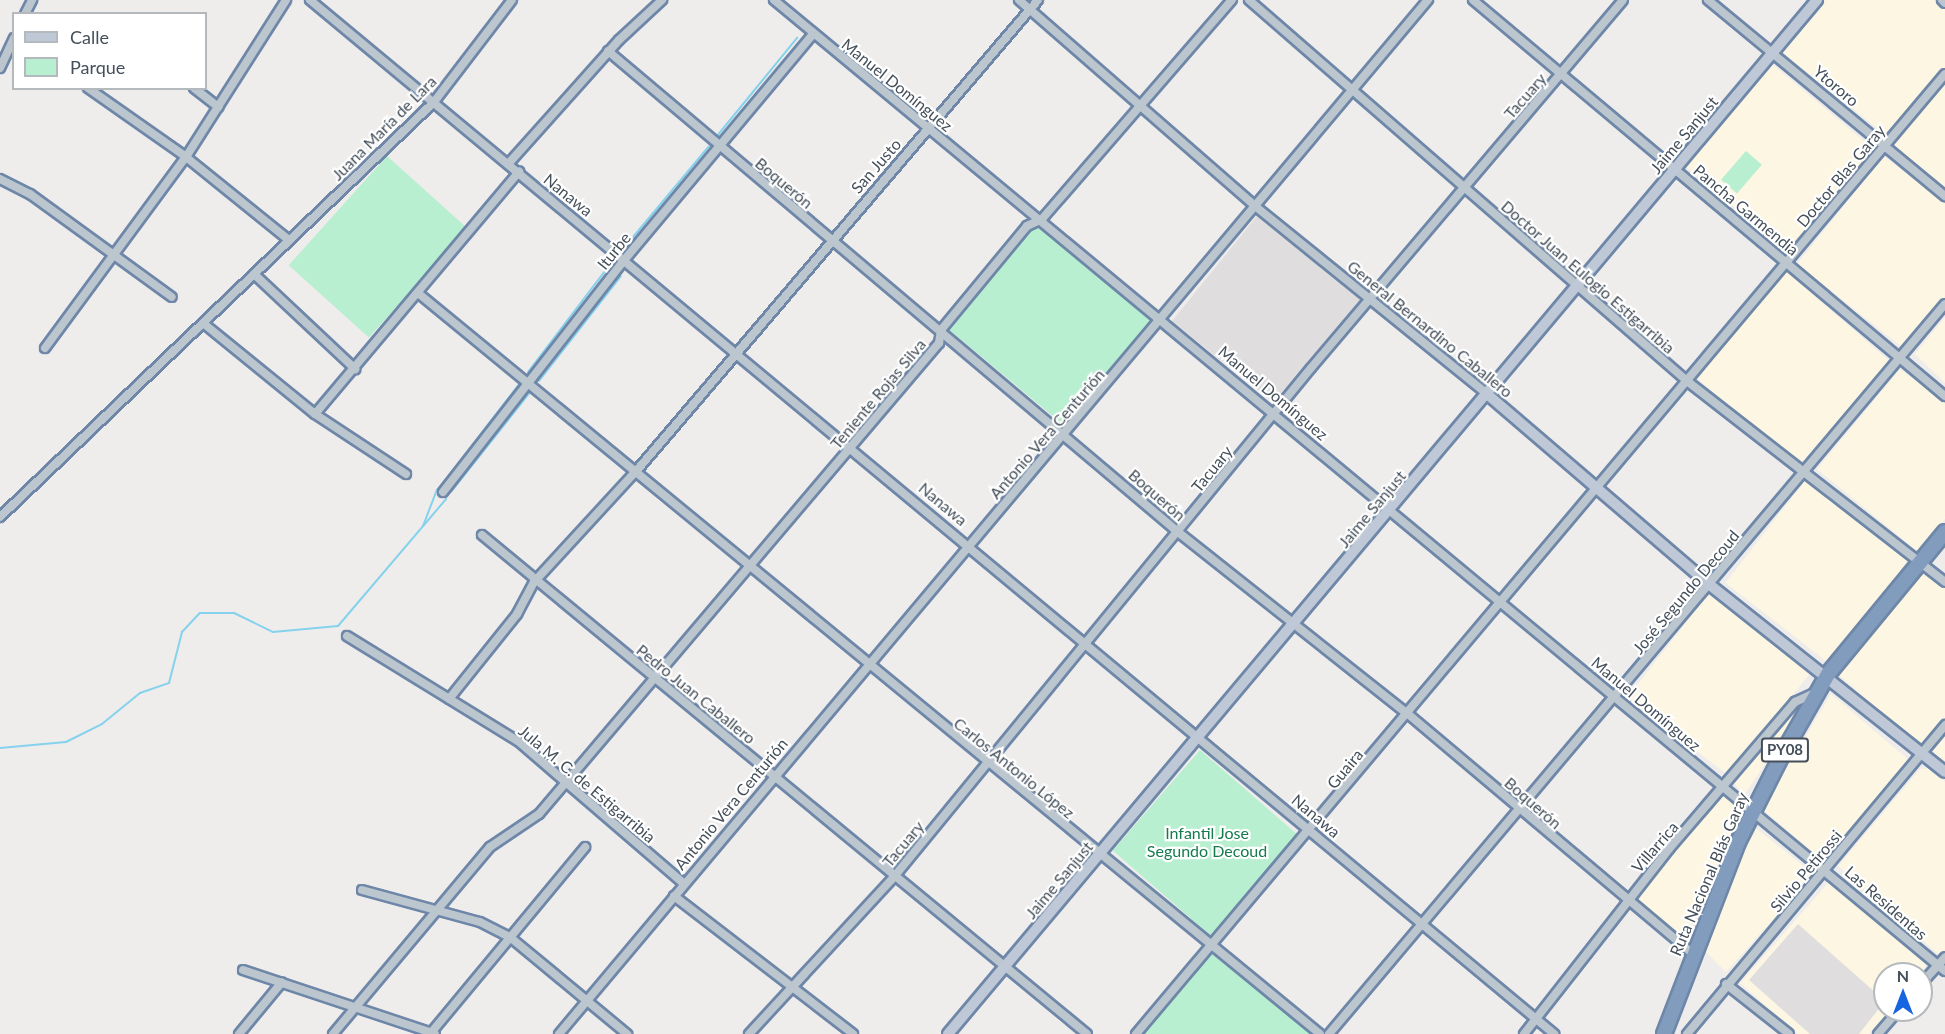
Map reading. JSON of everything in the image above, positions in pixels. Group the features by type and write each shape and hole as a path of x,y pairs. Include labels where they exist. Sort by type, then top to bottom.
{"highway":[{"name":"Ruta Nacional Blás Garay","path":"1664,1034 1693,954 1753,809 1828,674 1945,532"},
{"name":"Ruta Nacional Blás Garay","path":"1659,1034 1676,999"}],"main road":[{"name":"Jaime Sanjust","path":"948,1034 1296,624 1817,0"},
{"name":"General Bernardino Caballero","path":"1487,394 1710,585 1828,674 1945,772"}],"street":[{"path":"45,348 186,157 286,0"},
{"name":"Nanawa","path":"310,0 852,446 1086,645 1554,1034"},
{"name":"Juana María de Lara","path":"0,517 435,102 512,0"},
{"path":"509,163 608,51 663,0"},
{"name":"Manuel Domínguez","path":"774,0 1276,412 1390,511 1753,809"},
{"name":"General Bernardino Caballero","path":"1019,0 1256,206 1487,394"},
{"name":"San Justo","path":"449,699 517,614 534,582 638,469 831,239 1038,0"},
{"name":"Teniente Rojas Silva","path":"333,1034 490,848 539,814 939,343 941,330 1027,226 1042,219 1232,0"},
{"name":"Doctor Juan Eulogio Estigarribia","path":"1249,0 1687,381 1803,474 1945,582"},
{"name":"Antonio Vera Centurión","path":"559,1034 772,774 1067,433 1428,0"},
{"name":"Pancha Garmendia","path":"1473,0 1676,168 1898,359 1945,396"},
{"name":"Tacuary","path":"749,1034 790,986 893,878 1276,412 1623,0"},
{"name":"Ytororo","path":"1708,0 1945,196"},
{"name":"Iturbe","path":"443,492 625,259 813,33"},
{"path":"0,68 12,42"},
{"name":"Boquerón","path":"608,51 719,146 1067,433 1178,532 1408,714 1626,902 1693,954"},
{"name":"Doctor Blas Garay","path":"1501,602 1595,487 1945,74"},
{"path":"91,90 186,157 289,240"},
{"path":"197,90 218,107"},
{"path":"315,414 519,172"},
{"path":"0,179 115,254 172,297"},
{"path":"254,274 355,369"},
{"name":"Carlos Antonio López","path":"418,293 638,469 986,765 1102,854 1320,1034"},
{"name":"José Segundo Decoud","path":"1329,1034 1945,304"},
{"path":"203,323 315,414 406,474"},
{"name":"Pedro Juan Caballero","path":"482,535 534,582 655,676 1003,969 1087,1034"},
{"name":"Guaira","path":"1136,1034 1311,830 1501,602"},
{"name":"Jula M. C. de Estigarribia","path":"347,636 518,741 683,883"},
{"name":"Villarrica","path":"1524,1034 1626,902 1795,702 1819,691"},
{"name":"Silvio Petirossi","path":"1687,1034 1726,984 1826,869 1945,725"},
{"name":"Las Residentas","path":"1753,809 1945,971"},
{"path":"243,970 357,1005 432,1033 585,847"},
{"path":"362,890 480,922 511,938 627,1034"},
{"path":"674,896 853,1034"},
{"path":"1933,971 1945,957"},
{"path":"239,1034 282,982"},
{"path":"1726,984 1789,1034"},
{"path":"1878,1034 1888,1022"}],"shaded area":[{"path":"1824,0 1934,0 1945,9 1945,70 1888,137 1783,53"},
{"path":"1772,64 1874,149 1788,252 1686,167"},
{"path":"1945,83 1945,191 1894,145"},
{"path":"1884,156 1945,203 1945,297 1902,347 1797,264"},
{"path":"1257,216 1360,300 1275,405 1172,321"},
{"path":"1787,272 1890,361 1798,466 1696,377"},
{"path":"1945,317 1945,383 1915,354"},
{"path":"1900,369 1945,403 1945,519 1917,551 1817,469"},
{"path":"1805,481 1907,561 1828,663 1726,583"},
{"path":"1921,574 1929,574 1945,587 1945,719 1918,746 1837,673"},
{"path":"1709,593 1811,672 1729,776 1628,697"},
{"path":"1831,694 1910,761 1822,860 1762,809"},
{"path":"1793,708 1800,713 1744,795 1733,782"},
{"path":"1945,733 1945,765 1932,750"},
{"path":"1929,768 1945,782 1945,950 1938,954 1838,866 1920,769"},
{"path":"1724,795 1740,813 1685,941 1635,896"},
{"path":"1753,826 1814,874 1726,972 1703,949"},
{"path":"1830,881 1923,962 1873,962 1873,1022 1880,1022 1869,1034 1798,1034 1740,983"},
{"path":"1798,924 1873,990 1873,1016 1859,1034 1810,1034 1749,980"}],"green space":[{"path":"1746,151 1762,165 1737,193 1721,180"},
{"path":"387,156 467,228 369,338 289,265"},
{"path":"1041,223 1155,318 1066,427 947,328 1030,229"},
{"name":"Infantil Jose Segundo Decoud","path":"1200,750 1298,835 1211,936 1113,850"},
{"path":"1211,952 1311,1034 1143,1034"}],"waterway":[{"path":"717,136 797,38"},
{"path":"623,249 709,146"},
{"path":"528,372 614,259"},
{"path":"539,381 621,276"},
{"path":"443,483 520,383"},
{"path":"451,492 531,391"},
{"path":"423,526 437,490"},
{"path":"0,748 66,742 102,724 140,693 169,683 182,632 200,613 234,613 273,632 338,626 446,499"}]}
